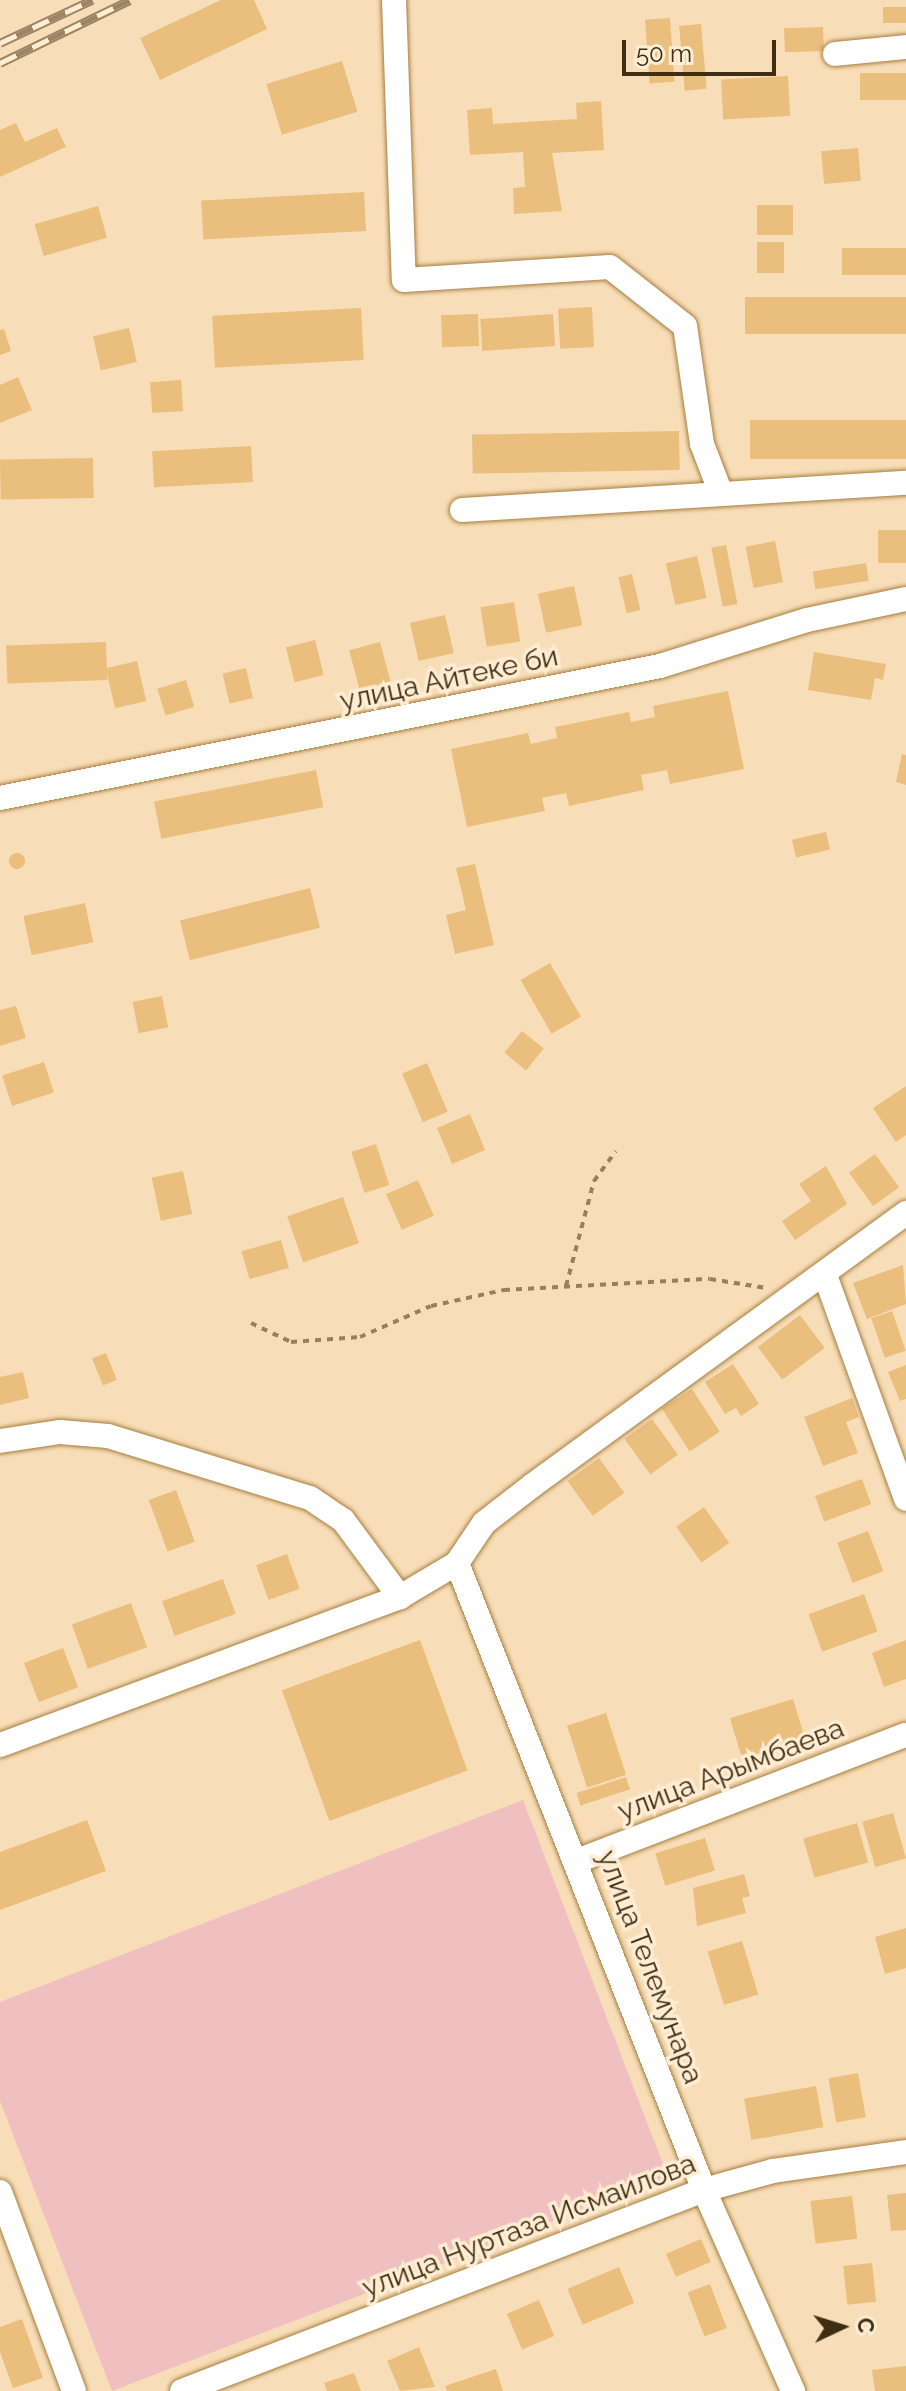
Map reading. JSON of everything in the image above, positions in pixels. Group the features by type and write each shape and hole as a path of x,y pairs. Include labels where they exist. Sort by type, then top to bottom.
{"street":[{"path":"394,0 404,280 610,267 685,326 702,444 720,491"},
{"path":"835,54 906,47"},
{"path":"462,510 720,491 906,483"},
{"name":"улица Айтеке би","path":"0,798 660,666 807,620 906,599"},
{"path":"0,1745 400,1597 457,1563 484,1523 906,1213"},
{"path":"825,1275 906,1499"},
{"path":"0,1441 60,1432 108,1436 310,1498 343,1520 400,1597"},
{"name":"улица Телемунара","path":"457,1563 577,1861 704,2190 793,2391"},
{"name":"улица Арымбаева","path":"577,1861 906,1735"},
{"name":"улица Нуртаза Исмаилова","path":"182,2391 704,2190 773,2171 906,2152"},
{"path":"0,2192 74,2391"}],"path":[{"path":"566,1286 594,1181 616,1151"},
{"path":"251,1323 291,1342 360,1337 431,1306 504,1290 710,1279 800,1293"}],"shaded area":[{"path":"523,1800 668,2177 112,2391 0,2101 0,2002"}],"building":[{"path":"221,0 254,0 267,29 160,80 140,38"},
{"path":"883,7 906,7 906,23 883,23"},
{"path":"670,18 674,82 650,84 645,20"},
{"path":"701,24 707,89 685,91 679,26"},
{"path":"823,27 824,51 785,52 784,28"},
{"path":"342,61 357,112 282,135 266,84"},
{"path":"860,73 906,73 906,100 860,100"},
{"path":"788,76 790,116 723,119 721,80"},
{"path":"601,101 604,150 552,153 562,211 514,214 513,188 525,187 523,152 470,155 467,110 492,108 493,124 577,119 576,103"},
{"path":"16,123 25,142 57,128 66,147 0,177 0,130"},
{"path":"858,148 861,181 824,184 821,151"},
{"path":"364,192 366,231 203,239 201,201"},
{"path":"757,205 793,205 793,235 757,235"},
{"path":"98,206 107,238 44,256 35,224"},
{"path":"757,242 784,242 784,273 757,273"},
{"path":"842,248 906,248 906,275 842,275"},
{"path":"745,297 906,297 906,334 745,334"},
{"path":"592,307 594,347 560,349 558,309"},
{"path":"361,308 364,360 215,368 212,316"},
{"path":"478,314 479,346 442,347 441,315"},
{"path":"553,314 555,346 482,351 480,319"},
{"path":"129,328 137,362 101,370 93,336"},
{"path":"4,329 11,351 0,355 0,330"},
{"path":"18,377 32,410 0,423 0,385"},
{"path":"181,380 183,411 152,413 150,382"},
{"path":"750,420 906,420 906,459 750,459"},
{"path":"679,431 680,470 473,474 472,435"},
{"path":"251,446 253,482 154,487 152,451"},
{"path":"93,458 94,498 1,500 0,460"},
{"path":"878,530 906,530 906,563 878,563"},
{"path":"775,541 783,582 754,588 746,547"},
{"path":"726,545 737,604 723,607 711,548"},
{"path":"697,556 707,598 675,605 666,563"},
{"path":"866,563 869,581 815,589 813,571"},
{"path":"632,574 640,610 627,613 618,577"},
{"path":"574,586 582,625 546,633 538,594"},
{"path":"514,602 520,642 487,647 480,607"},
{"path":"445,615 454,653 419,661 410,623"},
{"path":"315,640 324,675 295,682 286,647"},
{"path":"106,642 107,680 7,683 6,645"},
{"path":"380,642 391,682 360,690 349,650"},
{"path":"814,652 886,664 883,680 875,678 871,700 808,690"},
{"path":"137,661 146,701 115,708 106,668"},
{"path":"246,668 253,698 230,704 223,673"},
{"path":"186,680 194,707 165,716 157,689"},
{"path":"728,691 744,769 670,784 667,770 641,775 644,790 569,806 566,793 542,798 545,811 467,827 451,749 528,733 531,744 557,738 555,727 629,712 631,722 655,717 653,706"},
{"path":"902,754 906,755 906,785 896,782"},
{"path":"316,770 323,807 161,839 154,801"},
{"path":"826,832 830,850 796,857 792,840"},
{"path":"17,853 25,861 17,869 9,861"},
{"path":"475,864 494,945 455,954 446,915 466,910 456,868"},
{"path":"310,888 320,928 190,960 180,920"},
{"path":"85,903 93,942 32,955 23,916"},
{"path":"550,963 581,1017 552,1034 521,980"},
{"path":"162,996 168,1027 139,1033 133,1002"},
{"path":"16,1006 26,1038 0,1046 0,1010"},
{"path":"522,1031 544,1049 526,1070 504,1053"},
{"path":"44,1062 54,1092 12,1106 2,1076"},
{"path":"427,1063 448,1112 423,1122 402,1074"},
{"path":"906,1086 906,1135 896,1142 873,1108"},
{"path":"470,1114 485,1150 452,1164 437,1128"},
{"path":"376,1144 389,1185 365,1193 351,1152"},
{"path":"875,1154 899,1187 873,1206 849,1173"},
{"path":"826,1166 847,1204 795,1240 782,1221 811,1201 799,1184"},
{"path":"183,1171 192,1214 161,1221 152,1178"},
{"path":"418,1180 434,1216 402,1230 386,1194"},
{"path":"343,1197 359,1243 303,1263 287,1216"},
{"path":"281,1240 289,1268 250,1279 242,1251"},
{"path":"903,1265 906,1304 867,1319 853,1283"},
{"path":"892,1311 906,1351 885,1358 871,1318"},
{"path":"800,1315 825,1348 782,1380 758,1347"},
{"path":"106,1353 117,1380 103,1386 92,1359"},
{"path":"733,1364 759,1404 741,1416 736,1408 725,1414 705,1382"},
{"path":"906,1365 906,1399 900,1401 888,1372"},
{"path":"23,1372 29,1398 0,1405 0,1377"},
{"path":"692,1389 720,1432 690,1451 662,1409"},
{"path":"852,1398 859,1417 846,1422 858,1453 823,1466 804,1417"},
{"path":"652,1419 678,1455 650,1475 624,1439"},
{"path":"599,1458 624,1493 593,1516 567,1481"},
{"path":"862,1479 871,1504 824,1521 815,1496"},
{"path":"176,1490 195,1542 168,1552 149,1500"},
{"path":"704,1507 729,1543 701,1563 676,1527"},
{"path":"868,1531 883,1571 853,1583 837,1543"},
{"path":"287,1554 300,1589 269,1600 256,1565"},
{"path":"223,1579 236,1614 175,1636 162,1601"},
{"path":"864,1594 878,1632 822,1652 809,1614"},
{"path":"131,1603 147,1647 88,1669 72,1625"},
{"path":"420,1640 468,1771 329,1821 282,1690"},
{"path":"906,1640 906,1679 884,1687 872,1653"},
{"path":"63,1648 78,1687 39,1702 24,1663"},
{"path":"793,1699 805,1739 742,1758 730,1718"},
{"path":"606,1713 626,1775 587,1787 567,1726"},
{"path":"626,1777 630,1789 581,1805 577,1793"},
{"path":"893,1813 906,1858 875,1867 862,1822"},
{"path":"87,1820 106,1871 0,1910 0,1852"},
{"path":"857,1823 868,1862 814,1878 803,1838"},
{"path":"705,1838 715,1871 665,1886 655,1853"},
{"path":"744,1874 750,1896 742,1898 746,1913 697,1926 693,1888"},
{"path":"906,1928 906,1968 885,1974 875,1937"},
{"path":"742,1941 758,1995 724,2005 708,1952"},
{"path":"858,2073 866,2117 836,2123 828,2078"},
{"path":"816,2086 823,2127 751,2140 744,2099"},
{"path":"906,2193 906,2230 891,2231 887,2195"},
{"path":"852,2196 857,2239 816,2244 810,2201"},
{"path":"701,2239 711,2262 676,2277 666,2254"},
{"path":"872,2263 876,2302 847,2305 843,2266"},
{"path":"619,2267 634,2303 583,2325 567,2289"},
{"path":"710,2284 727,2328 704,2336 688,2293"},
{"path":"539,2300 554,2336 522,2350 507,2314"},
{"path":"22,2319 43,2378 13,2388 0,2352 0,2327"},
{"path":"419,2347 435,2387 400,2391 387,2361"},
{"path":"906,2366 906,2391 875,2391 872,2370"},
{"path":"496,2369 503,2391 447,2391 445,2386"},
{"path":"354,2373 361,2391 327,2391 324,2383"}],"railway":[{"path":"0,43 92,0"},
{"path":"0,63 130,0"}]}
